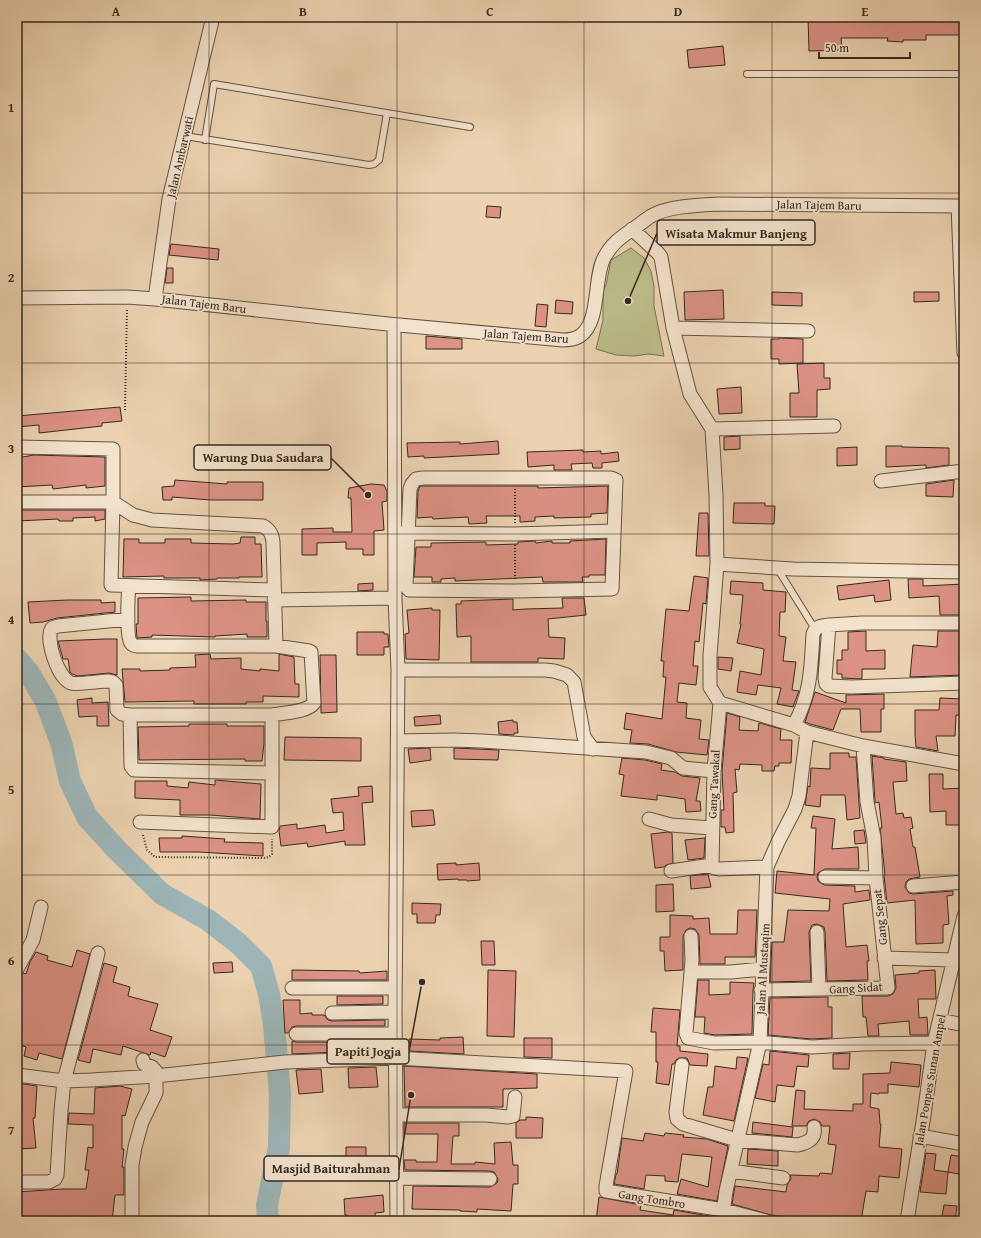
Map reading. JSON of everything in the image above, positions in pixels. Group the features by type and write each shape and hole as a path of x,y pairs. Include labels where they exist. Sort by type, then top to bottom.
{"street":[{"name":"Jalan Ambarwati","path":"155,298 173,183 213,17"},
{"name":"Jalan Tajem Baru","path":"17,298 155,298 394,325 563,340 573,339 581,335 592,316 596,287 603,260 611,247 621,236 652,215 672,209 695,205 719,204 961,203"},
{"path":"961,203 964,353"},
{"path":"632,229 661,257 673,328 690,394 712,429 716,495 717,564 710,656 710,687 720,703 794,725 807,732 863,746 964,764"},
{"path":"394,325 401,533 406,586 409,590 515,591 612,589 617,488 616,480 611,478 422,478 416,479 410,489 401,533 395,598 398,670 395,988 397,1221"},
{"path":"673,328 808,331"},
{"path":"712,429 834,426"},
{"path":"17,447 113,449 111,585 274,595 395,598"},
{"path":"881,481 964,471"},
{"path":"17,502 113,502 133,515 152,520 265,527 270,531 273,537 276,646"},
{"path":"401,533 514,534 614,531"},
{"path":"717,564 777,568 964,572"},
{"path":"128,619 58,626 52,628 50,632 50,643 56,663 67,680 73,683 113,682 116,685 117,710 122,714 272,715 305,709 311,707 314,703 311,652 309,650 276,646 137,646 132,644 129,640 129,586"},
{"path":"794,725 805,703 809,683 813,634 815,629 820,626 862,623 964,623"},
{"path":"828,625 825,678 826,684 829,686 852,687 964,683"},
{"path":"398,670 545,670 567,675 574,682 584,737 593,749"},
{"name":"Gang Tawakal","path":"712,865 714,772 720,703"},
{"path":"130,715 130,766 134,770 271,773"},
{"path":"140,822 272,827 272,715"},
{"name":"Jalan Al Mustaqim","path":"723,1216 726,1191 760,1042 767,867 795,809 799,796 807,732"},
{"path":"398,741 475,741 646,752 671,758 683,768 714,772"},
{"path":"863,746 867,802 874,838 876,878"},
{"path":"649,819 671,825 712,828"},
{"path":"671,871 712,865 714,868 719,869 767,867"},
{"name":"Gang Sepat","path":"825,877 876,878 884,958"},
{"path":"913,886 964,882"},
{"path":"17,969 33,940 41,907"},
{"name":"Jalan Ponpes Sunan Ampel","path":"906,1221 934,1043 964,916"},
{"name":"Gang Sidat","path":"817,932 819,989"},
{"path":"691,936 692,960 686,1033 688,1038 714,1043 760,1042 812,1047 863,1044 934,1043"},
{"path":"17,1182 49,1182 55,1180 58,1175 64,1081 98,953"},
{"path":"884,958 953,960"},
{"name":"Gang Sidat","path":"761,990 888,988 884,958"},
{"path":"691,972 731,972 762,969"},
{"path":"292,988 395,988"},
{"path":"332,1013 395,1012"},
{"path":"940,1020 964,1025"},
{"path":"296,1034 395,1034"},
{"path":"17,1075 64,1081 158,1076 285,1062 396,1058"},
{"name":"Gang Tombro","path":"396,1058 626,1070 605,1190 608,1192 723,1216"},
{"path":"132,1214 132,1165 134,1147 142,1122 156,1093 158,1076 152,1067 144,1064 143,1060"},
{"path":"682,1065 676,1112 677,1119 683,1124 738,1140 797,1145 806,1143 812,1139 814,1135 814,1127"},
{"path":"396,1115 486,1115 508,1117 513,1116 515,1097"},
{"path":"920,1136 964,1144"},
{"path":"731,1171 783,1178"},
{"path":"397,1178 490,1179"},
{"path":"723,1216 766,1221"}],"lane":[{"path":"747,74 964,74"},
{"path":"205,140 214,84 470,127"},
{"path":"185,136 369,165 374,164 378,160 387,113"},
{"path":"777,568 815,629"}],"path":[{"path":"125,410 127,297"},
{"path":"140,822 147,850 155,856 267,858 272,854 272,827"}],"green space":[{"path":"631,248 644,258 651,271 654,286 654,306 664,356 648,354 635,356 616,355 596,349 603,320 603,291 606,285 611,260"}],"building":[{"path":"808,17 926,17 926,19 964,20 964,35 926,35 926,40 903,40 903,42 887,41 888,38 841,38 842,50 809,51"},
{"path":"723,46 725,65 689,68 687,50"},
{"path":"487,206 501,207 500,218 486,217"},
{"path":"171,244 219,249 218,260 169,255"},
{"path":"167,268 173,268 173,283 165,283"},
{"path":"723,290 724,319 685,320 684,292"},
{"path":"772,292 802,293 802,306 772,305"},
{"path":"914,292 939,292 939,301 914,302"},
{"path":"556,300 573,302 572,314 555,313"},
{"path":"537,304 548,305 546,327 535,326"},
{"path":"426,336 462,339 462,349 426,349"},
{"path":"771,339 803,339 803,363 779,364 779,359 771,359"},
{"path":"824,363 824,378 830,378 830,389 817,390 817,417 790,417 790,393 799,393 797,364"},
{"path":"741,387 742,413 719,414 717,389"},
{"path":"120,407 122,421 102,423 102,426 39,433 39,425 17,427 17,416"},
{"path":"740,436 740,449 724,450 724,437"},
{"path":"498,441 499,454 424,458 424,456 408,457 407,443 460,442 460,444"},
{"path":"886,446 949,448 949,465 926,468 926,465 886,467"},
{"path":"857,447 857,465 837,466 837,448"},
{"path":"583,450 583,452 601,451 601,454 618,452 619,461 602,463 602,468 593,468 592,463 571,464 572,470 554,470 554,465 528,467 527,452"},
{"path":"34,455 105,457 105,486 86,488 86,485 53,489 52,485 17,487 17,458"},
{"path":"175,480 227,484 227,482 263,482 263,500 211,500 172,497 172,500 163,500 162,487 174,486"},
{"path":"954,480 953,497 926,496 926,484"},
{"path":"371,484 384,485 387,491 387,501 382,502 384,530 374,531 374,555 363,555 363,549 346,549 346,542 317,543 317,555 302,555 302,529 333,528 333,532 352,532 351,498 348,498 349,488"},
{"path":"420,486 538,486 538,488 608,486 607,513 591,514 591,517 535,517 535,521 520,522 520,516 486,516 487,523 469,524 468,517 433,519 432,517 417,518 418,491"},
{"path":"734,503 765,503 765,506 775,506 774,524 733,523"},
{"path":"17,510 105,510 105,519 95,521 95,517 73,518 73,521 59,521 58,519 17,521"},
{"path":"699,513 708,513 709,556 696,556"},
{"path":"241,537 255,537 255,544 261,544 262,577 200,580 200,578 164,578 164,576 123,577 124,539 139,539 139,543 165,543 165,539 191,539 191,543 233,544 240,543"},
{"path":"606,539 605,575 589,575 589,577 582,577 583,582 543,582 542,577 455,581 455,578 441,579 441,582 432,582 432,577 414,577 416,547 431,547 431,543 486,542 486,545 518,544 518,542 535,541 536,543 552,541 552,543 570,543 570,541"},
{"path":"694,576 708,578 706,604 703,603 699,642 695,641 693,666 698,666 696,685 679,683 677,702 687,703 686,718 701,720 699,739 709,740 707,755 676,752 648,744 630,743 632,730 624,729 626,713 662,719 666,677 663,677 664,661 661,661 666,609 689,611"},
{"path":"908,579 923,579 923,586 964,584 964,615 940,615 939,596 909,598"},
{"path":"889,580 891,600 875,602 874,595 839,600 837,586"},
{"path":"731,581 763,583 763,590 786,592 785,612 780,612 779,636 786,637 783,661 796,662 792,690 799,691 793,707 777,704 781,688 758,685 756,695 737,692 740,671 761,675 764,649 737,643 741,624 743,595 730,594"},
{"path":"373,583 373,590 358,591 358,584"},
{"path":"191,597 191,601 246,600 246,602 266,602 267,637 247,637 247,634 215,637 152,635 152,637 137,638 136,624 138,624 138,598"},
{"path":"562,598 584,598 586,615 548,619 549,637 565,638 564,659 538,658 538,662 471,662 471,636 457,637 456,604 461,604 461,601 513,599 513,610 563,608"},
{"path":"101,600 101,603 115,602 115,612 57,618 43,622 30,623 28,602"},
{"path":"432,608 432,610 440,610 439,660 406,659 405,634 409,633 407,610"},
{"path":"866,631 866,651 885,650 885,669 862,669 862,679 842,678 842,674 837,674 837,660 842,660 842,650 848,650 848,632"},
{"path":"938,631 964,631 964,675 910,677 913,645 937,647"},
{"path":"357,632 384,632 384,634 388,634 389,647 384,647 384,655 357,655"},
{"path":"117,639 117,675 109,673 78,676 70,672 68,659 63,659 58,641"},
{"path":"210,654 211,659 241,658 241,669 260,671 260,669 279,671 279,654 294,657 295,684 299,684 299,697 263,696 263,702 246,702 246,704 194,704 194,701 125,702 122,669 140,669 140,671 196,667 195,655"},
{"path":"320,655 336,655 337,712 321,713"},
{"path":"718,657 733,658 731,671 718,669"},
{"path":"815,692 846,703 846,695 884,694 884,709 881,709 881,732 861,732 860,709 841,709 833,730 805,722"},
{"path":"92,698 92,703 108,702 109,726 97,726 97,716 79,717 77,700"},
{"path":"940,698 963,699 962,715 956,715 955,736 936,736 938,751 916,747 915,710 939,710"},
{"path":"727,713 740,717 739,730 758,731 760,723 781,729 780,740 792,740 791,763 779,763 779,766 775,766 774,771 762,771 762,765 740,764 739,770 735,769 737,792 733,793 734,832 726,833 725,827 721,827 721,810 724,810 722,771"},
{"path":"440,715 441,724 415,726 414,717"},
{"path":"513,720 513,722 517,722 518,733 514,733 514,735 499,734 498,722"},
{"path":"189,724 264,726 262,761 245,761 245,759 139,760 138,727 189,726"},
{"path":"285,737 361,738 361,761 284,760"},
{"path":"430,748 431,760 410,763 408,749"},
{"path":"454,748 499,750 498,760 454,759"},
{"path":"830,753 849,753 849,757 856,757 860,818 847,820 845,795 821,795 820,807 805,805 808,786 810,787 811,768 830,769"},
{"path":"872,756 906,762 907,781 893,782 896,814 903,813 904,818 911,817 913,828 910,829 913,847 915,847 920,877 909,879 906,882 905,887 909,893 913,894 953,891 953,895 947,896 949,924 943,925 943,943 916,944 915,900 887,903 880,828 882,828 879,802 875,803"},
{"path":"622,758 645,760 662,764 661,770 675,772 682,776 700,778 696,801 700,801 701,811 686,812 685,799 657,795 657,800 621,796 624,775 619,774"},
{"path":"929,774 943,774 943,789 964,788 964,825 946,825 946,811 930,812"},
{"path":"215,780 261,784 260,819 210,815 180,815 180,800 135,798 135,781 167,781 167,786 188,788 189,782 215,785"},
{"path":"372,786 373,802 362,803 365,845 345,845 345,841 308,847 307,843 281,846 279,831 280,826 297,824 297,829 325,825 326,833 344,830 343,812 333,813 331,799 359,796 358,787"},
{"path":"433,810 435,825 412,827 411,811"},
{"path":"813,816 835,819 832,849 858,847 859,869 825,869 818,873 817,877 818,881 824,885 855,886 855,892 869,890 870,900 843,904 846,947 867,945 869,961 867,961 868,980 827,981 825,932 824,927 817,924 812,925 809,932 811,981 770,982 772,942 784,942 788,910 829,911 830,899 775,893 777,871 814,875 816,828 811,828"},
{"path":"864,830 866,843 855,844 854,831"},
{"path":"672,833 673,863 664,867 655,868 651,834"},
{"path":"182,836 225,839 224,842 263,843 263,856 199,852 160,852 159,838 182,838"},
{"path":"705,838 704,858 688,860 685,840"},
{"path":"456,863 456,865 479,863 480,880 438,880 437,864"},
{"path":"708,874 711,887 691,889 690,876"},
{"path":"673,884 674,911 656,912 656,885"},
{"path":"412,903 441,904 440,915 436,915 435,923 417,923 417,914 412,914"},
{"path":"738,910 757,910 755,957 725,957 725,964 700,964 699,935 695,929 690,928 686,930 683,936 683,970 665,971 664,951 660,951 660,937 670,937 670,915 693,916 693,919 709,918 710,934 737,934"},
{"path":"481,941 494,941 495,965 482,965"},
{"path":"77,950 90,954 62,1059 39,1053 37,1060 24,1056 26,1047 17,1044 17,983 20,976 23,973 26,974 30,962 36,952 48,956 47,960 72,967"},
{"path":"232,962 233,972 214,973 213,963"},
{"path":"104,963 117,967 113,982 130,987 128,996 158,1004 150,1030 172,1037 165,1057 151,1052 150,1055 123,1046 121,1055 93,1049 90,1063 78,1060"},
{"path":"292,970 359,971 360,973 387,971 387,980 292,980"},
{"path":"488,970 516,971 514,1037 487,1036"},
{"path":"935,970 936,999 918,999 919,1018 927,1017 928,1035 910,1035 909,1021 878,1024 879,1036 868,1036 866,1017 863,1017 862,996 888,996 893,994 896,988 895,975"},
{"path":"698,980 709,980 709,995 730,994 730,982 754,983 752,1034 715,1035 704,1033 705,1017 695,1017"},
{"path":"337,996 383,996 383,1004 337,1005"},
{"path":"828,997 828,1007 832,1007 832,1038 811,1039 768,1035 770,998"},
{"path":"283,1000 300,1000 300,1014 312,1013 312,1015 324,1015 328,1020 332,1021 385,1020 385,1026 296,1026 292,1027 288,1033 285,1033"},
{"path":"653,1008 680,1010 677,1046 680,1046 680,1051 708,1054 707,1066 690,1065 687,1058 679,1058 674,1064 672,1064 669,1085 656,1083 658,1062 656,1062 656,1032 651,1032"},
{"path":"463,1037 464,1054 409,1051 409,1039 440,1040 440,1038"},
{"path":"524,1038 552,1038 552,1058 524,1057"},
{"path":"292,1041 384,1042 384,1050 292,1054"},
{"path":"770,1051 809,1055 808,1067 797,1066 794,1087 777,1085 775,1102 755,1098 763,1064 769,1065"},
{"path":"850,1053 849,1069 833,1069 833,1054"},
{"path":"737,1057 748,1058 734,1121 703,1115 708,1087 713,1087 715,1066 736,1069"},
{"path":"891,1062 921,1065 919,1087 888,1084 888,1093 871,1093 870,1107 879,1109 881,1124 879,1147 902,1149 899,1178 879,1176 878,1192 866,1191 861,1221 812,1221 771,1215 732,1204 735,1186 786,1192 787,1185 791,1179 790,1175 819,1176 820,1173 832,1174 836,1145 828,1144 830,1126 822,1126 820,1122 814,1119 809,1121 806,1126 792,1126 796,1090 805,1091 804,1109 853,1111 853,1104 863,1104 863,1074 890,1073"},
{"path":"404,1066 537,1074 537,1088 503,1089 503,1107 405,1107"},
{"path":"376,1067 378,1087 349,1088 348,1068"},
{"path":"321,1069 323,1092 299,1094 296,1070"},
{"path":"17,1083 37,1086 35,1118 33,1118 36,1148 17,1149"},
{"path":"120,1086 132,1089 125,1116 122,1115 122,1149 124,1149 122,1167 124,1167 124,1195 115,1195 112,1221 17,1221 17,1192 86,1189 89,1170 85,1170 88,1147 93,1148 93,1125 68,1124 69,1113 94,1114 95,1088"},
{"path":"526,1117 543,1118 542,1138 516,1138 516,1123 520,1120 526,1120"},
{"path":"753,1122 793,1127 792,1137 752,1133"},
{"path":"404,1123 459,1123 459,1136 453,1136 451,1164 475,1164 475,1162 495,1164 494,1143 511,1142 513,1165 518,1165 518,1184 513,1184 511,1211 477,1209 477,1212 460,1210 412,1209 413,1186 490,1187 497,1183 498,1179 494,1172 490,1171 405,1170 404,1160 416,1160 416,1162 437,1162 438,1134 404,1134"},
{"path":"645,1133 664,1136 665,1133 684,1135 683,1137 707,1139 728,1146 717,1201 677,1194 681,1179 708,1187 712,1157 682,1154 678,1182 665,1181 665,1176 646,1175 644,1189 614,1184 617,1174 622,1138 643,1141"},
{"path":"346,1147 366,1147 366,1170 346,1171"},
{"path":"748,1149 778,1151 778,1166 747,1164"},
{"path":"926,1153 936,1154 934,1170 948,1172 946,1194 920,1192"},
{"path":"951,1155 964,1157 964,1175 948,1172"},
{"path":"383,1195 384,1212 375,1213 376,1221 347,1221 344,1199"},
{"path":"599,1197 641,1205 640,1210 673,1215 674,1210 709,1216 709,1221 596,1221"},
{"path":"944,1205 957,1206 955,1221 941,1221"}],"waterway":[{"path":"17,659 29,673 45,700 61,742 70,781 87,817 117,850 162,894 208,920 239,944 261,966 269,994 274,1025 280,1094 279,1147 267,1205 268,1221"}],"place":[{"name":"Wisata Makmur Banjeng","path":"628,301"},
{"name":"Warung Dua Saudara","path":"368,495"},
{"name":"Papiti Jogja","path":"422,982"},
{"name":"Masjid Baiturahman","path":"411,1095"}]}
